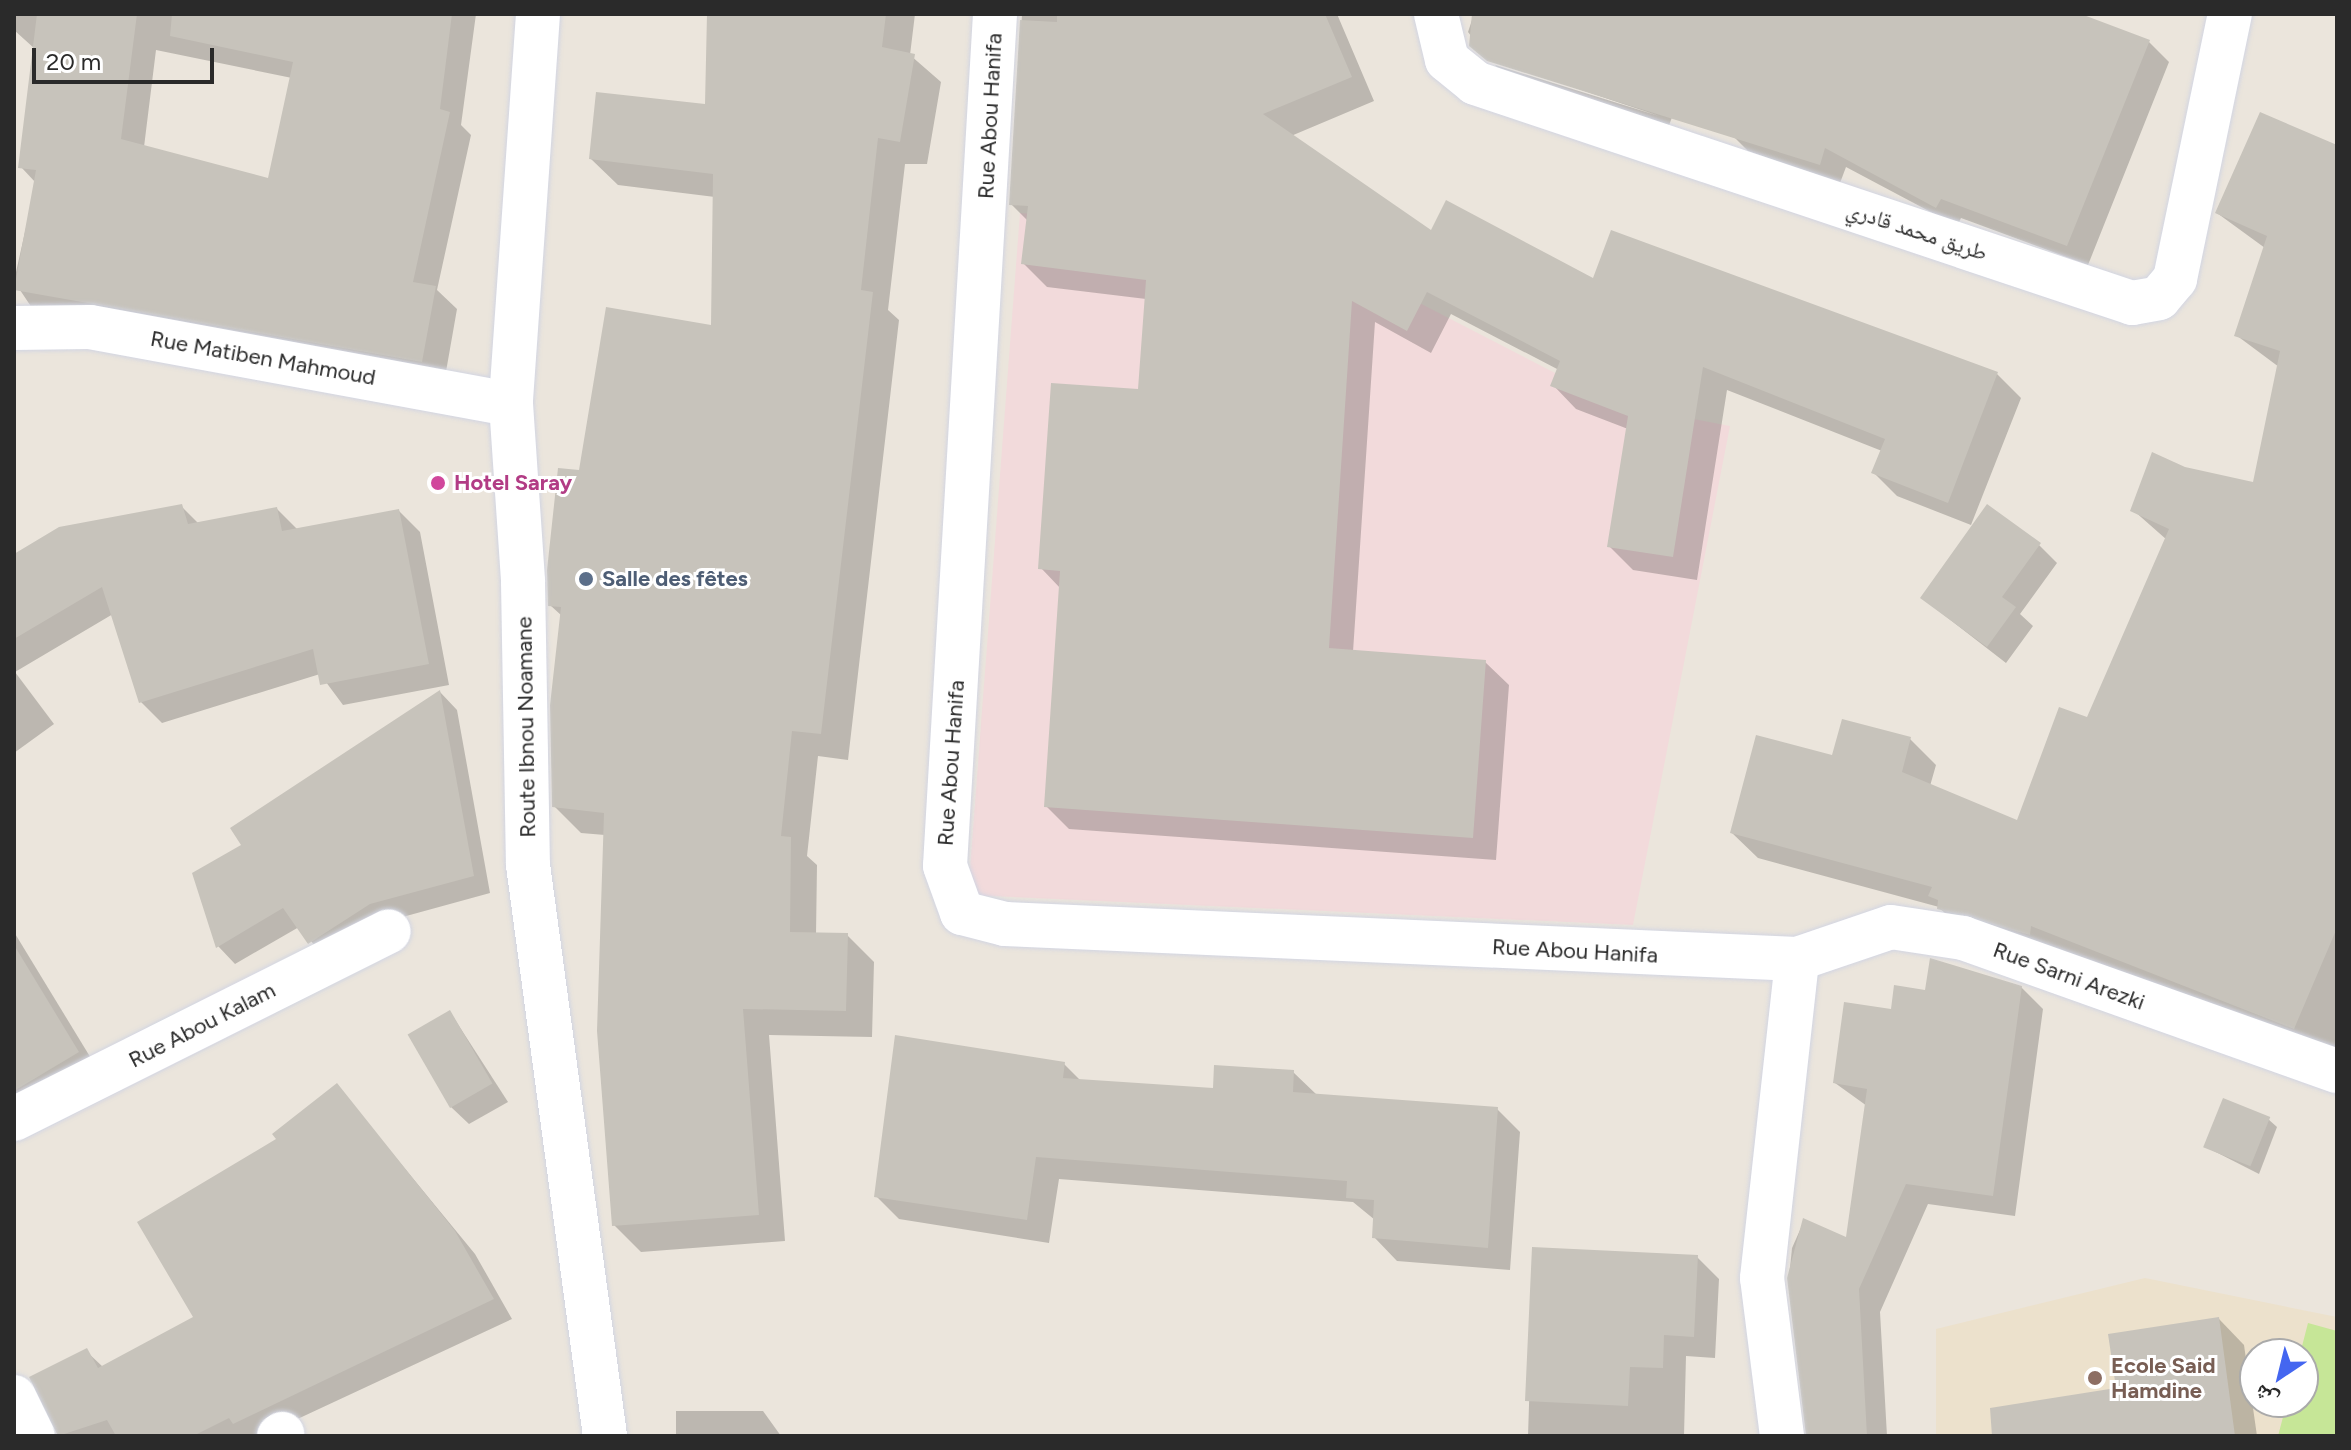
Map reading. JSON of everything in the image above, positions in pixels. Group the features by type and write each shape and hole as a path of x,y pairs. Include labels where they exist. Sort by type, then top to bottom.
{"street":[{"name":"Route Ibnou Noamane","path":"538,14 511,404 523,582 528,865 605,1436"},
{"name":"Rue Abou Hanifa","path":"995,14 945,866 962,913 1005,924 1797,959"},
{"name":"طريق محمد قادري","path":"1436,14 1447,60 1475,83 2132,303 2159,298 2175,279 2230,14"},
{"name":"Rue Matiben Mahmoud","path":"14,328 90,327 511,404"},
{"name":"Rue Sarni Arezki","path":"1797,959 1891,927 1963,938 2337,1071"},
{"name":"Rue Abou Kalam","path":"14,1119 389,931"},
{"path":"1782,1436 1762,1278 1797,959"},
{"path":"14,1397 33,1436"}],"shaded area":[{"path":"1020,213 1229,229 1342,263 1615,404 1730,426 1633,925 968,895"},
{"name":"Ecole Said Hamdine","path":"2145,1278 2337,1317 2337,1436 1936,1436 1936,1329"}],"green space":[{"path":"2308,1323 2337,1331 2337,1436 2278,1436 2283,1418 2319,1418 2319,1338 2304,1338"}],"building":[{"path":"37,14 137,14 121,139 268,178 293,62 170,36 172,14 452,14 440,109 450,112 413,282 436,286 422,362 14,290 36,170 18,168"},
{"path":"707,14 886,14 882,47 915,54 900,142 878,138 861,290 873,292 821,734 792,731 781,836 791,837 790,932 848,933 846,1011 743,1009 759,1215 612,1226 597,1031 604,813 552,807 550,705 561,607 548,606 547,570 558,468 579,470 606,307 711,325 713,174 589,159 596,92 705,104"},
{"path":"1057,14 1325,14 1352,77 1263,114 1431,230 1446,200 1593,278 1611,230 1998,372 1948,503 1871,473 1885,439 1703,367 1673,557 1607,547 1628,416 1550,386 1560,361 1427,292 1407,331 1352,301 1329,648 1486,660 1473,838 1044,807 1060,571 1038,569 1051,383 1138,389 1146,280 1021,264 1028,206 1009,205 1020,20 1057,22"},
{"path":"1472,14 2081,14 2150,40 2067,246 1941,199 1936,208 1825,148 1820,165 1487,61 1469,46"},
{"path":"2260,112 2337,145 2337,928 2294,1029 2031,926 2030,935 1937,909 1938,900 1928,896 1932,887 1730,833 1756,735 1832,755 1842,719 1911,737 1902,772 2017,820 2059,707 2087,717 2169,529 2130,511 2152,452 2185,467 2253,482 2280,351 2234,336 2267,236 2215,213"},
{"path":"182,504 188,524 277,507 282,531 399,509 429,664 320,685 313,649 139,703 102,587 14,639 14,554 59,527"},
{"path":"1987,504 2041,543 2002,597 2016,607 1987,647 1920,598"},
{"path":"440,690 474,876 370,904 308,944 283,908 216,948 192,873 241,845 230,828"},
{"path":"14,945 79,1052 14,1091"},
{"path":"1930,958 2022,986 1993,1196 1906,1184 1859,1289 1867,1436 1806,1436 1787,1278 1803,1218 1846,1237 1867,1089 1833,1083 1844,1002 1891,1009 1894,985 1925,990"},
{"path":"450,1010 492,1084 450,1108 408,1034"},
{"path":"895,1035 1065,1062 1063,1078 1213,1088 1214,1065 1294,1070 1293,1092 1498,1107 1488,1248 1372,1238 1374,1200 1346,1198 1347,1181 1036,1157 1027,1220 874,1197"},
{"path":"337,1083 455,1231 494,1299 233,1424 229,1418 193,1436 116,1436 107,1420 58,1436 29,1377 87,1348 98,1368 193,1317 137,1222 276,1139 272,1134"},
{"path":"2223,1098 2270,1117 2250,1166 2203,1147"},
{"path":"1532,1247 1698,1255 1694,1337 1664,1335 1663,1368 1630,1367 1628,1406 1525,1401"},
{"path":"2219,1317 2235,1436 1992,1436 1990,1408 2116,1388 2108,1334"}],"place":[{"name":"Hotel Saray","path":"438,483"},
{"name":"Salle des fêtes","path":"586,579"},
{"name":"Ecole Said Hamdine","path":"2095,1378"}]}
